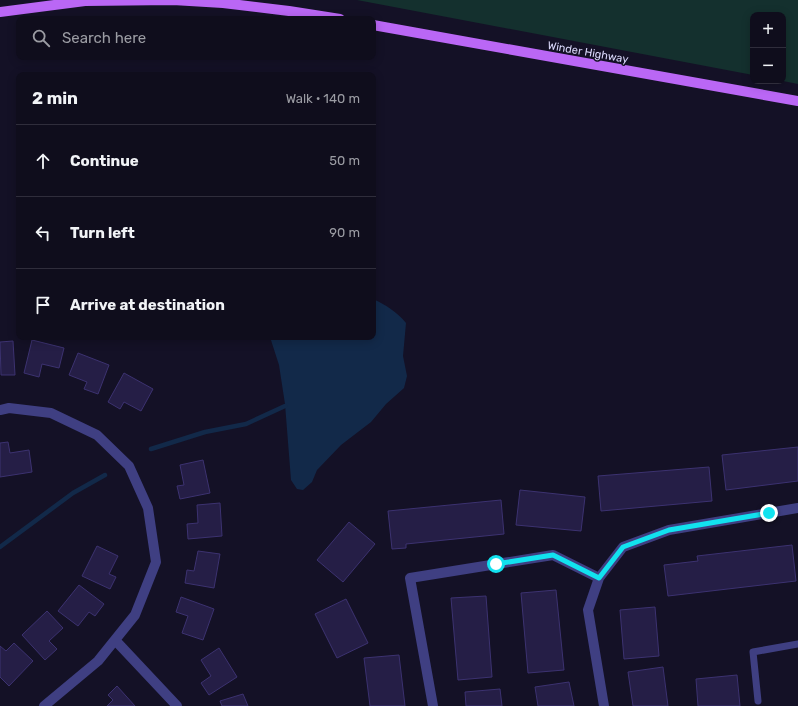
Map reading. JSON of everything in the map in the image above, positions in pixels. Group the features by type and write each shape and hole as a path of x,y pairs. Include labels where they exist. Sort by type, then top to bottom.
{"main road":[{"path":"0,12 86,1 172,0 223,3 318,16"},
{"name":"Winder Highway","path":"376,26 798,101"}],"street":[{"path":"0,410 9,408 51,413 97,435 130,466 148,508 156,562 135,615 98,661 44,706"},
{"path":"604,706 588,610 599,578 623,547 669,530 798,508"},
{"path":"433,706 410,578 553,555 599,578"},
{"path":"114,640 176,706"}],"lane":[{"path":"758,701 753,652 798,644"}],"green space":[{"path":"357,0 798,0 798,84 786,82 786,12 750,12 750,74"}],"water":[{"path":"376,301 391,309 406,323 403,356 407,376 404,388 386,404 371,422 341,445 317,470 312,482 303,490 297,489 291,480 285,404 279,365 271,340 376,340"}],"building":[{"path":"32,340 64,348 59,368 42,364 39,377 24,373"},
{"path":"13,341 15,375 1,375 0,342"},
{"path":"78,353 109,365 98,394 84,389 87,382 69,375"},
{"path":"124,373 153,389 141,411 124,402 120,409 108,402"},
{"path":"8,442 10,453 29,450 32,472 0,477 0,443"},
{"path":"798,447 798,481 726,490 722,455"},
{"path":"203,460 210,493 180,499 177,486 184,485 180,465"},
{"path":"709,467 712,501 601,511 598,476"},
{"path":"520,490 585,497 581,531 516,525"},
{"path":"501,500 504,534 406,544 406,548 392,549 388,511"},
{"path":"220,503 222,536 188,539 187,524 198,523 197,505"},
{"path":"349,522 375,544 343,582 317,560"},
{"path":"792,545 796,581 668,596 664,565 698,561 697,556"},
{"path":"97,546 118,556 109,574 116,577 110,589 82,576"},
{"path":"198,551 220,554 214,588 185,583 187,570 194,571"},
{"path":"79,585 104,604 95,616 89,612 78,626 58,611"},
{"path":"556,590 564,670 528,673 521,593"},
{"path":"486,596 492,677 458,680 451,598"},
{"path":"181,597 214,609 203,640 182,633 188,616 176,612"},
{"path":"346,599 368,643 337,658 315,614"},
{"path":"655,607 659,656 624,659 620,610"},
{"path":"47,611 63,628 49,641 57,649 45,660 22,635"},
{"path":"14,643 33,661 9,686 0,677 0,646 6,651"},
{"path":"219,648 237,677 209,695 201,683 211,676 201,660"},
{"path":"399,655 405,706 370,706 364,658"},
{"path":"663,667 668,706 633,706 628,672"},
{"path":"737,675 740,706 698,706 696,679"},
{"path":"569,682 574,706 538,706 535,687"},
{"path":"117,686 135,706 107,706 113,700 108,695"},
{"path":"500,689 502,706 466,706 465,692"},
{"path":"243,694 248,706 222,706 220,701"}],"waterway":[{"path":"151,449 205,432 246,424 285,406"},
{"path":"0,547 73,493 105,475"}],"route":[{"path":"496,564 553,555 599,578 623,547 669,530 769,513"}]}
